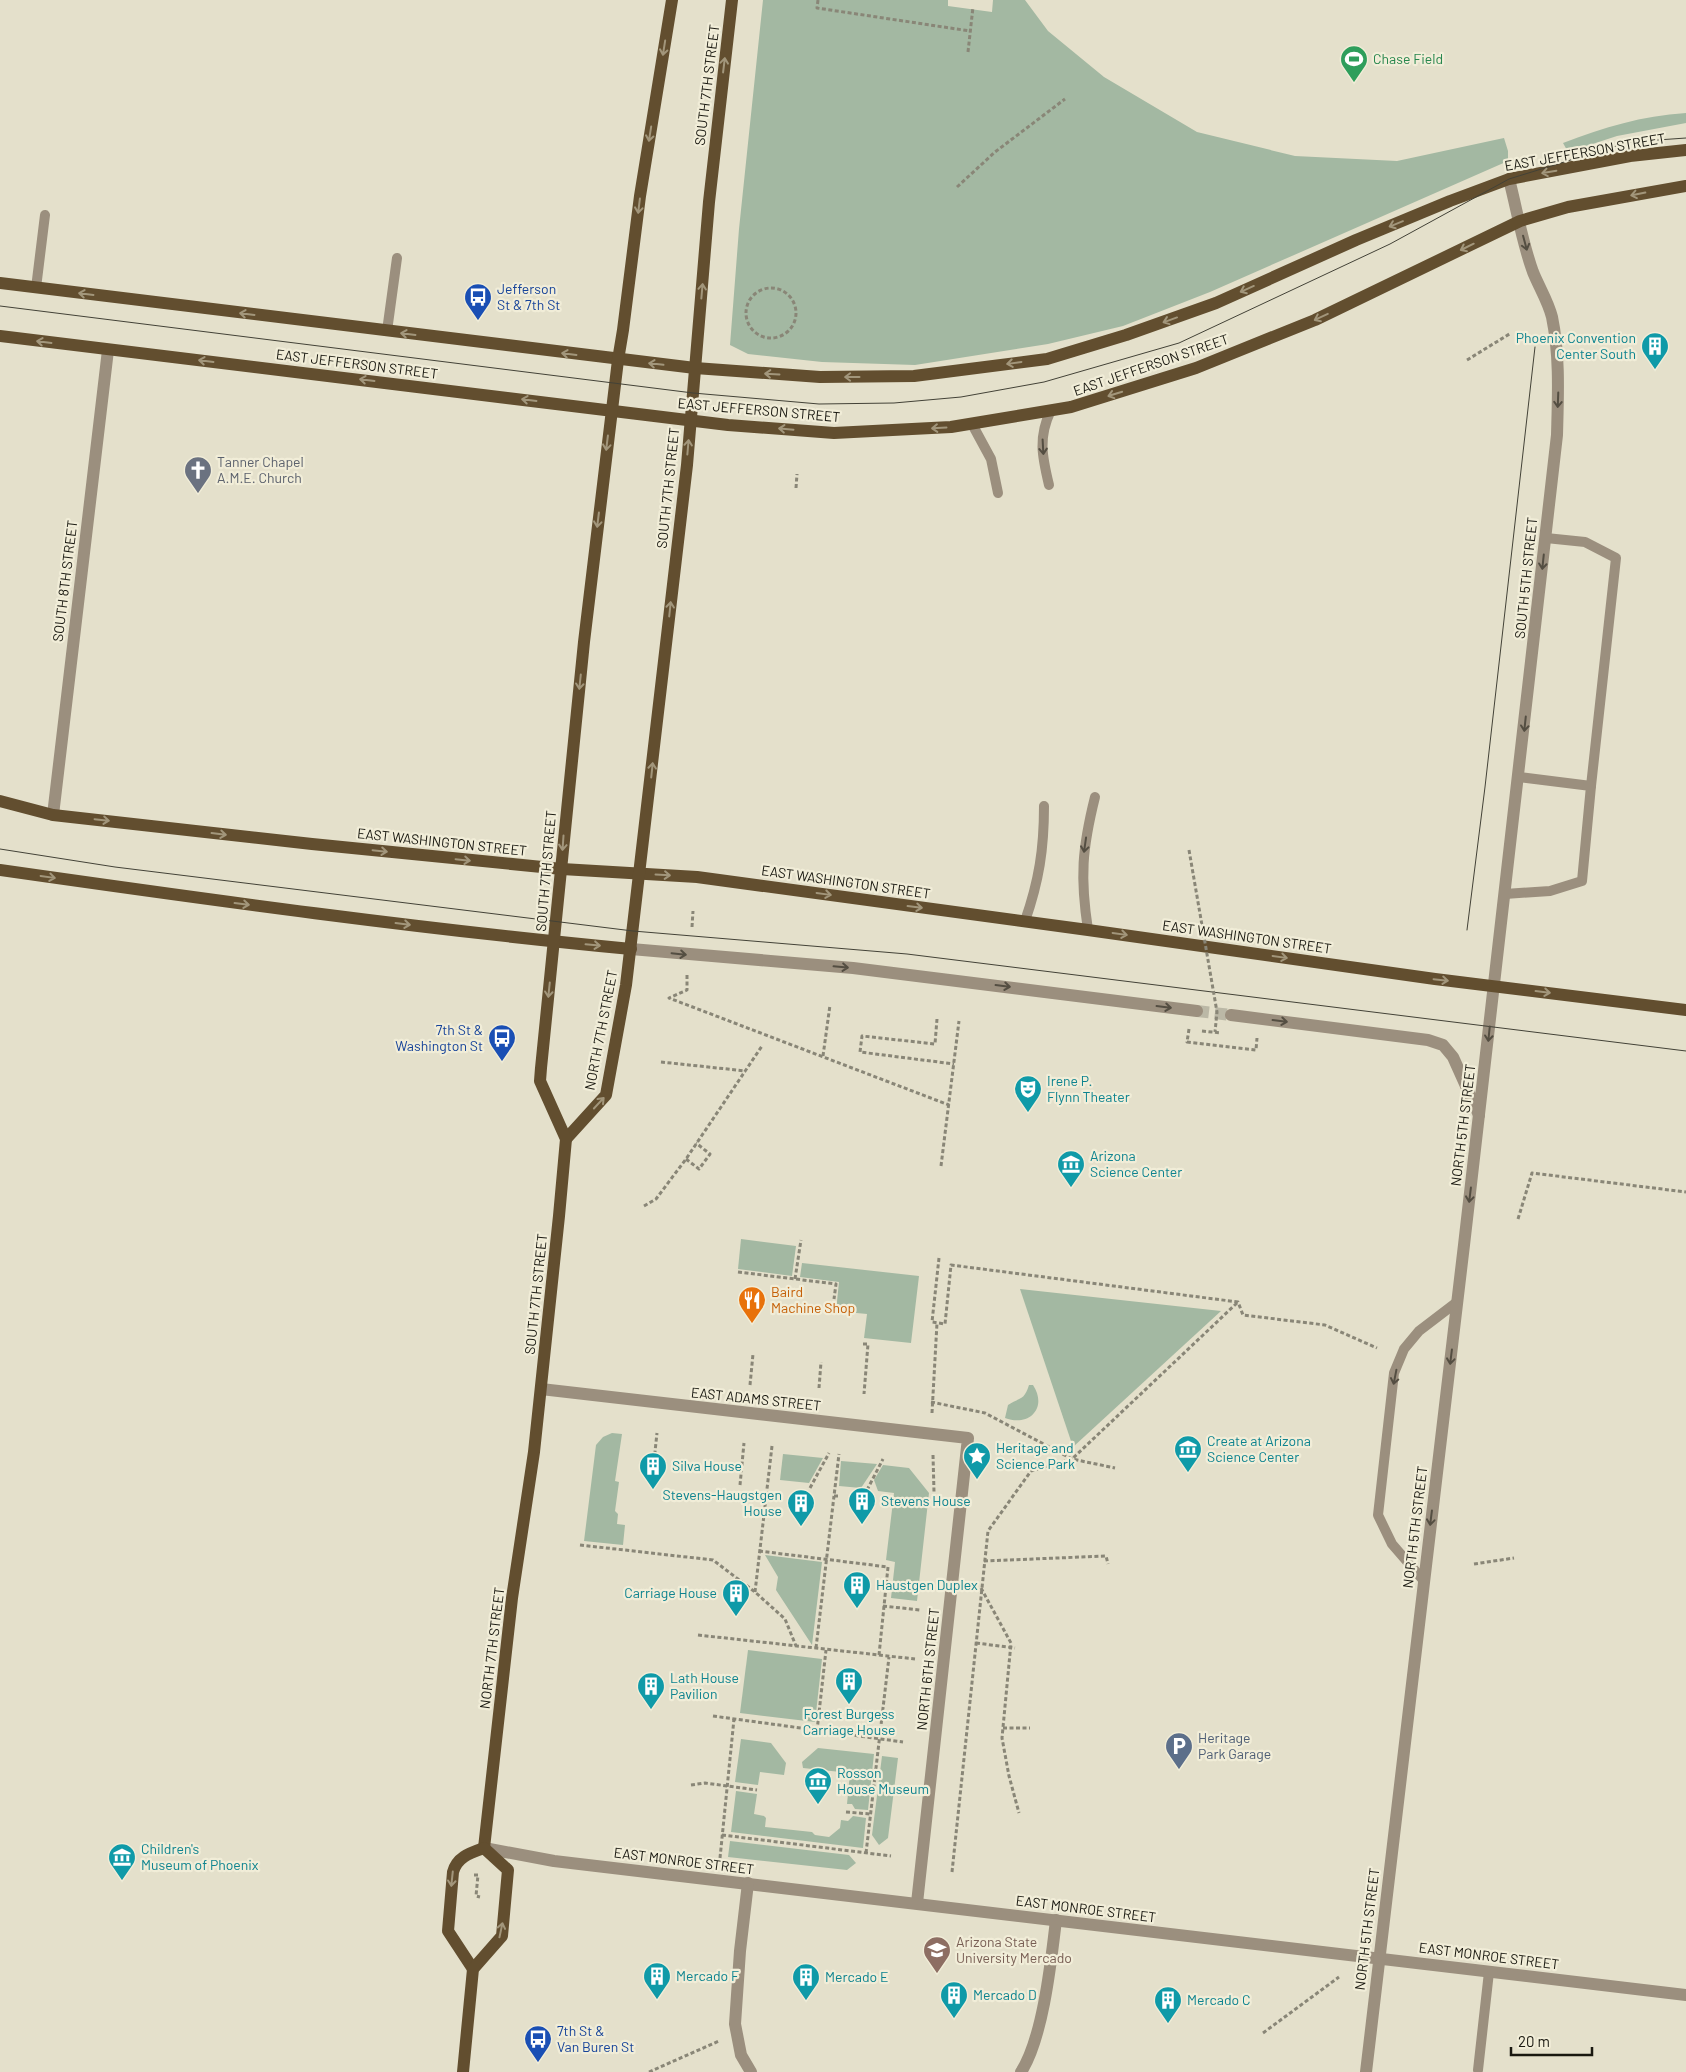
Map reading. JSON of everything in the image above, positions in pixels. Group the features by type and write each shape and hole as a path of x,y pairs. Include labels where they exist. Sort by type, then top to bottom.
{"main road":[{"name":"SOUTH 7TH STREET","path":"554,942 580,680 618,360 640,196 672,0"},
{"name":"SOUTH 7TH STREET","path":"631,948 687,465 719,113 732,0"},
{"name":"EAST JEFFERSON STREET","path":"0,284 695,368 820,377 914,376 1047,358 1126,335 1216,303 1356,240 1509,179 1630,156 1686,150"},
{"name":"EAST JEFFERSON STREET","path":"0,336 690,420 834,433 951,427 1071,407 1196,368 1315,320 1520,221 1568,207 1686,186"},
{"name":"EAST WASHINGTON STREET","path":"0,801 53,815 321,845 562,869 697,877 1435,979 1686,1010"},
{"path":"0,809 53,815"},
{"path":"0,870 193,898 499,936 631,948"},
{"path":"554,942 540,1081 566,1139"},
{"name":"NORTH 7TH STREET","path":"566,1139 606,1096 631,948"},
{"name":"SOUTH 7TH STREET","path":"534,1452 566,1139"},
{"name":"NORTH 7TH STREET","path":"484,1848 512,1598 534,1452"},
{"path":"463,2072 473,1969 502,1936 508,1870 484,1848 467,1854 455,1864 453,1872 448,1931 473,1969"}],"street":[{"name":"SOUTH 5TH STREET","path":"1494,986 1546,538 1557,435 1559,379 1556,345 1546,299 1533,272 1509,179"},
{"name":"SOUTH 8TH STREET","path":"53,815 108,350"},
{"path":"631,948 853,968 1197,1011"},
{"name":"NORTH 5TH STREET","path":"1366,2072 1494,986"},
{"path":"1231,1015 1428,1040 1443,1044 1453,1057 1479,1115"},
{"name":"EAST ADAMS STREET","path":"541,1389 968,1438"},
{"name":"NORTH 6TH STREET","path":"917,1903 968,1438"},
{"name":"EAST MONROE STREET","path":"484,1848 554,1861 1686,1995"},
{"path":"748,1884 740,1951 735,2024 741,2055 751,2072"},
{"path":"1021,2072 1028,2060 1038,2028 1056,1920"}],"lane":[{"path":"36,288 45,214"},
{"path":"387,332 397,258"},
{"path":"1049,484 1042,444 1044,426 1051,410"},
{"path":"972,424 991,459 998,493"},
{"path":"1505,894 1550,891 1582,881 1616,558 1585,542 1546,538"},
{"path":"1519,777 1591,786"},
{"path":"1088,930 1082,893 1082,868 1087,828 1095,797"},
{"path":"1025,921 1036,886 1042,850 1044,806"},
{"path":"1424,1581 1392,1544 1378,1515 1394,1373 1404,1349 1419,1331 1457,1302"},
{"path":"1478,2070 1489,1972"}],"path":[{"path":"818,0 817,8 970,31"},
{"path":"968,52 973,7"},
{"path":"957,188 995,152 1065,99"},
{"path":"769,287 778,288 785,291 795,303 795,321 788,331 781,336 766,338 758,335 747,323 746,305 752,295 759,290 769,287"},
{"path":"1467,360 1511,333"},
{"path":"796,488 797,474"},
{"path":"1189,850 1217,1012 1215,1032"},
{"path":"692,927 694,911"},
{"path":"687,970 687,990 669,998 949,1105"},
{"path":"823,1057 830,1005"},
{"path":"937,1019 935,1044 862,1036 860,1052 954,1064"},
{"path":"941,1166 959,1021"},
{"path":"1229,1034 1189,1029 1187,1042 1256,1050 1257,1037"},
{"path":"644,1206 656,1200 747,1071 762,1046"},
{"path":"661,1062 747,1071"},
{"path":"686,1159 699,1169 710,1154 696,1143"},
{"path":"1518,1219 1532,1173 1686,1192"},
{"path":"796,1279 801,1240"},
{"path":"939,1258 932,1322 937,1323 945,1324 951,1266 1238,1302"},
{"path":"738,1272 836,1284 834,1299"},
{"path":"1238,1302 1243,1314 1325,1326 1377,1348"},
{"path":"952,1872 988,1531 1031,1470 1072,1459 1238,1302"},
{"path":"937,1323 932,1402 985,1413 1072,1459 1115,1468"},
{"path":"864,1344 868,1344 864,1394"},
{"path":"750,1385 752,1354"},
{"path":"818,1388 821,1362"},
{"path":"654,1461 657,1433"},
{"path":"740,1485 744,1443"},
{"path":"755,1592 772,1446"},
{"path":"810,1488 829,1452"},
{"path":"816,1648 826,1560 836,1496 839,1454"},
{"path":"867,1490 883,1459"},
{"path":"580,1544 713,1560 755,1592 785,1619 796,1646"},
{"path":"759,1551 888,1567 879,1655"},
{"path":"984,1561 1106,1556 1108,1564"},
{"path":"1474,1564 1514,1558"},
{"path":"981,1588 1013,1648 1002,1738 1019,1812"},
{"path":"884,1606 920,1610"},
{"path":"698,1634 915,1659"},
{"path":"976,1643 1013,1648"},
{"path":"817,1731 826,1649"},
{"path":"866,1853 889,1657"},
{"path":"713,1716 904,1742"},
{"path":"720,1858 734,1719"},
{"path":"1003,1728 1030,1728"},
{"path":"691,1785 705,1783 757,1790"},
{"path":"846,1812 870,1814"},
{"path":"722,1835 891,1856"},
{"path":"474,1874 478,1876 476,1896 480,1897"},
{"path":"1263,2033 1339,1977"},
{"path":"648,2072 737,2033"}],"green space":[{"path":"763,0 948,0 948,6 992,12 993,0 1025,0 1048,31 1104,77 1197,132 1295,156 1397,161 1504,138 1508,151 1508,161 1210,292 1123,326 1048,344 915,365 822,362 748,354 730,345 739,229"},
{"path":"1686,113 1686,123 1617,136 1568,152 1563,143 1623,123 1670,114"},
{"path":"741,1239 796,1246 792,1276 738,1269"},
{"path":"802,1263 919,1276 911,1343 864,1338 867,1314 836,1311 839,1282 800,1277"},
{"path":"1020,1289 1221,1311 1073,1447"},
{"path":"1029,1385 1033,1385 1037,1393 1037,1408 1034,1414 1022,1420 1005,1418 1008,1405 1021,1398"},
{"path":"612,1433 622,1434 615,1481 619,1482 615,1511 618,1514 617,1524 625,1525 623,1545 584,1541 596,1445 603,1437"},
{"path":"783,1454 823,1458 809,1483 780,1480"},
{"path":"841,1461 877,1464 861,1488 839,1486"},
{"path":"883,1465 909,1468 929,1493 917,1601 891,1598 895,1562 886,1560 894,1493 878,1491 874,1480"},
{"path":"765,1555 822,1562 812,1645 776,1590 778,1577"},
{"path":"748,1650 822,1659 815,1722 740,1713"},
{"path":"741,1739 771,1743 786,1763 784,1775 760,1772 758,1785 735,1782"},
{"path":"818,1748 874,1754 868,1810 855,1809 852,1804 847,1804 850,1773 803,1768 802,1762"},
{"path":"882,1756 898,1758 888,1838 879,1845 872,1835"},
{"path":"736,1791 757,1794 754,1814 766,1818 765,1827 812,1832 815,1835 829,1837 840,1828 841,1820 848,1821 853,1816 866,1818 863,1848 731,1832"},
{"path":"730,1841 849,1855 856,1863 847,1870 728,1857"}],"tunnel":[{"path":"1197,1011 1231,1015"}],"tram line":[{"path":"0,306 693,393 819,404 894,403 961,397 1044,382 1179,343 1390,244 1509,179 1629,142 1686,138"},
{"path":"1467,930 1535,347"},
{"path":"0,849 115,867 633,931 907,954 1686,1051"}],"place":[{"name":"Chase Field","path":"1354,83"},
{"name":"Jefferson St & 7th St","path":"478,321"},
{"name":"Phoenix Convention Center South","path":"1655,370"},
{"name":"Tanner Chapel A.M.E. Church","path":"198,494"},
{"name":"7th St & Washington St","path":"502,1062"},
{"name":"Irene P. Flynn Theater","path":"1028,1113"},
{"name":"Arizona Science Center","path":"1071,1188"},
{"name":"Baird Machine Shop","path":"752,1324"},
{"name":"Create at Arizona Science Center","path":"1188,1473"},
{"name":"Heritage and Science Park","path":"977,1480"},
{"name":"Silva House","path":"653,1490"},
{"name":"Stevens House","path":"862,1525"},
{"name":"Stevens-Haugstgen House","path":"801,1527"},
{"name":"Haustgen Duplex","path":"857,1609"},
{"name":"Carriage House","path":"736,1617"},
{"name":"Forest Burgess Carriage House","path":"849,1705"},
{"name":"Lath House Pavilion","path":"651,1710"},
{"name":"Heritage Park Garage","path":"1179,1770"},
{"name":"Rosson House Museum","path":"818,1805"},
{"name":"Children's Museum of Phoenix","path":"122,1881"},
{"name":"Arizona State University Mercado","path":"937,1974"},
{"name":"Mercado F","path":"657,2000"},
{"name":"Mercado E","path":"806,2001"},
{"name":"Mercado D","path":"954,2019"},
{"name":"Mercado C","path":"1168,2024"},
{"name":"7th St & Van Buren St","path":"538,2063"}]}
